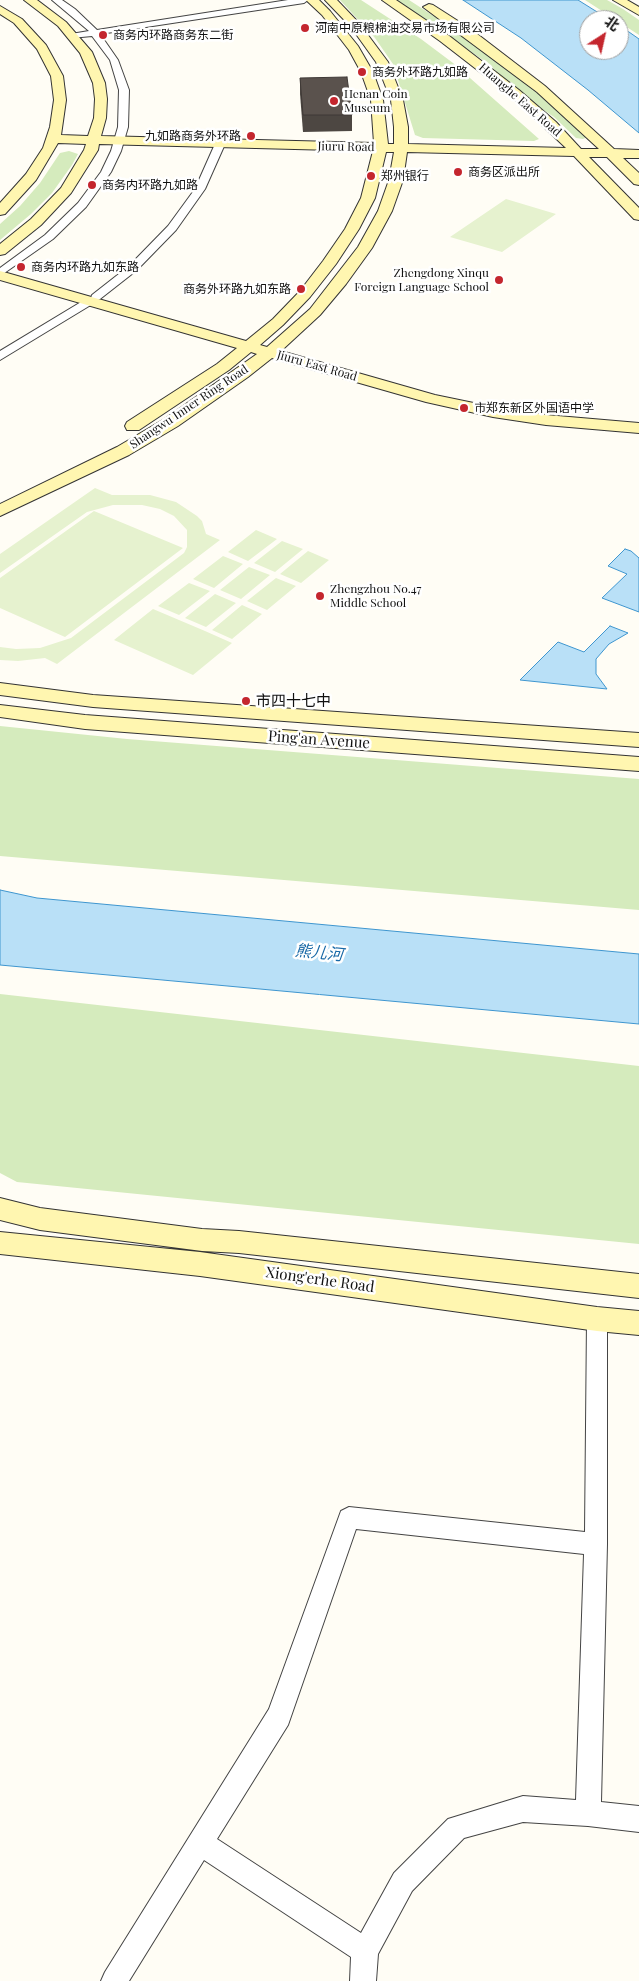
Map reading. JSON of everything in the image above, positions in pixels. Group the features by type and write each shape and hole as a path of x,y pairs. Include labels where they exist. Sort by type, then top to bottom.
{"street":[{"path":"0,251 57,202 80,170 95,139 101,108 99,83 92,63 72,35 52,15 30,0"},
{"path":"1,272 49,237 82,205 106,172 120,140 125,107 122,81 114,60 94,31 72,11 56,0"},
{"path":"72,35 286,0"},
{"path":"94,31 304,0"},
{"name":"Shangwu Inner Ring Road","path":"121,433 196,386 278,322 305,294 343,245 368,198 381,146 377,100 363,63 338,27 312,0"},
{"name":"Shangwu Inner Ring Road","path":"0,511 52,488 131,446 209,398 272,350 327,298 365,248 389,200 396,180 401,146 397,100 382,62 355,25 331,0"},
{"name":"Huanghe East Road","path":"388,0 491,72 539,114 639,216"},
{"name":"Huanghe East Road","path":"417,0 514,68 572,116 639,181"},
{"path":"619,0 639,12"},
{"path":"0,9 18,21 34,38 53,66 59,85 60,100 54,137 32,177 0,211"},
{"name":"Jiuru Road","path":"54,137 220,144 639,152"},
{"name":"Jiuru Road","path":"120,140 381,146"},
{"path":"0,356 6,348 93,299 133,268 172,228 200,189 220,144"},
{"name":"Jiuru East Road","path":"1,272 463,406 546,420 639,428"},
{"name":"Jiuru East Road","path":"272,350 466,402 547,415 639,423"},
{"path":"10,490 76,458"},
{"name":"Ping'an Avenue","path":"0,689 93,701 639,740"},
{"name":"Ping'an Avenue","path":"0,711 95,722 639,764"},
{"name":"Xiong'erhe Road","path":"0,1209 201,1252 597,1318 639,1323"},
{"name":"Xiong'erhe Road","path":"0,1243 201,1252 239,1242 639,1286"},
{"path":"588,1813 596,1544 597,1318"},
{"path":"114,1981 279,1716 349,1518 596,1544"},
{"path":"363,1981 364,1951 403,1882 457,1828 523,1808 639,1819"},
{"path":"201,1843 364,1951"}],"green space":[{"path":"340,0 361,0 421,39 453,63 539,139 534,141 423,138 415,135 393,64 375,38"},
{"path":"396,0 409,0 502,64 550,103 587,137 583,139 576,138 554,117 536,105 483,60"},
{"path":"585,0 607,0 624,10 600,10"},
{"path":"629,13 639,20 639,35 629,28"},
{"path":"69,151 78,154 52,193 0,240 0,224 20,206 40,183 60,153"},
{"path":"506,199 556,214 502,252 450,237"},
{"path":"95,488 112,495 150,495 176,502 202,521 206,534 220,540 57,664 45,658 18,661 0,660 0,647 16,649 40,648 71,638 184,553 187,547 187,530 174,516 160,509 142,505 113,505 87,512 0,573 0,554"},
{"path":"94,511 183,548 65,637 0,608 0,578"},
{"path":"256,530 277,539 248,561 228,552"},
{"path":"282,541 303,549 275,572 254,563"},
{"path":"308,551 329,560 301,583 280,574"},
{"path":"223,556 243,564 214,588 193,579"},
{"path":"249,567 270,575 241,599 220,590"},
{"path":"276,578 296,586 267,610 247,601"},
{"path":"189,583 210,591 179,615 158,606"},
{"path":"215,594 236,603 206,627 185,618"},
{"path":"242,605 262,614 232,639 212,630"},
{"path":"153,609 232,643 193,675 114,640"},
{"path":"0,726 127,739 639,779 639,910 0,856"},
{"path":"0,994 639,1066 639,1244 17,1182 0,1173"}],"water":[{"path":"463,0 578,0 594,10 579,10 579,60 629,60 629,32 639,39 639,133 588,90 521,38"},
{"path":"625,549 631,551 639,558 639,612 602,598 627,574 608,566"},
{"path":"610,626 628,633 609,644 596,659 596,674 607,689 520,680 558,642 584,652"},
{"name":"熊儿河","path":"0,890 37,898 639,954 639,1024 0,965"}],"building":[{"path":"347,77 352,115 303,115 300,78"}],"place":[{"name":"河南中原粮棉油交易市场有限公司","path":"305,28"},
{"name":"商务内环路商务东二街","path":"103,35"},
{"name":"商务外环路九如路","path":"362,72"},
{"name":"Henan Coin Museum","path":"334,101"},
{"name":"九如路商务外环路","path":"251,136"},
{"name":"商务区派出所","path":"458,172"},
{"name":"郑州银行","path":"371,176"},
{"name":"商务内环路九如路","path":"92,185"},
{"name":"商务内环路九如东路","path":"21,267"},
{"name":"Zhengdong Xinqu Foreign Language School","path":"499,280"},
{"name":"商务外环路九如东路","path":"301,289"},
{"name":"市郑东新区外国语中学","path":"464,408"},
{"name":"Zhengzhou No.47 Middle School","path":"320,596"},
{"name":"市四十七中","path":"246,701"}]}
